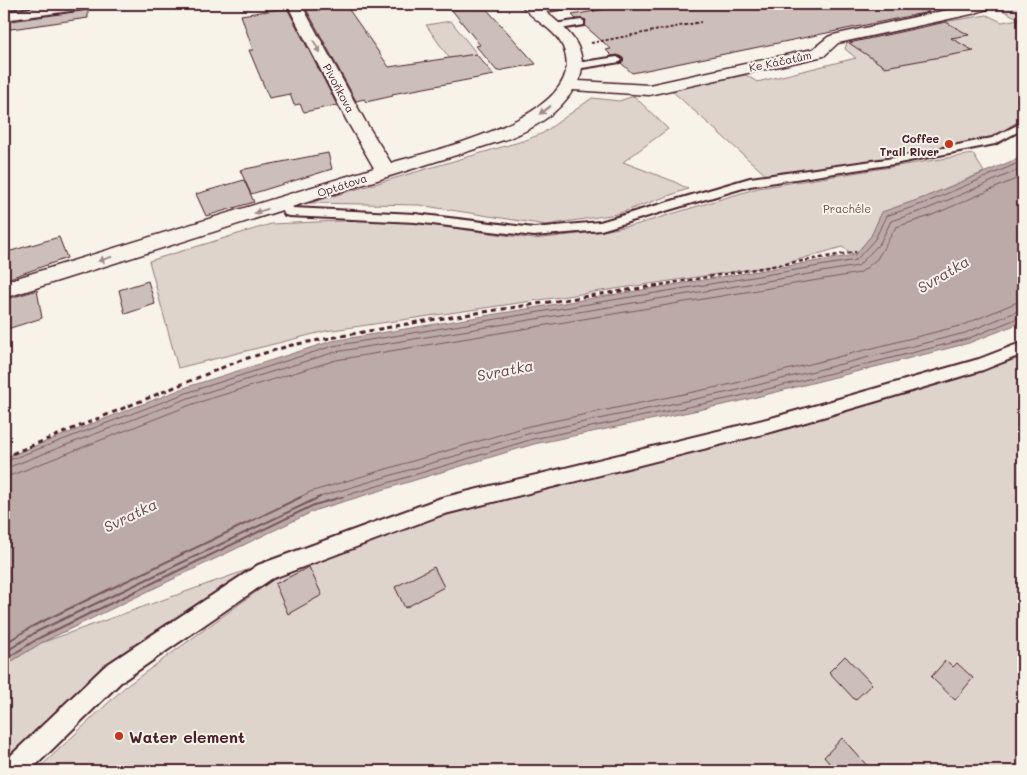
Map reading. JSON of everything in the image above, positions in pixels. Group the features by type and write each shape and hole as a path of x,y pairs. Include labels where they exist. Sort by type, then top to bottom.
{"street":[{"path":"4,16 92,4"},
{"name":"Pivoňkova","path":"294,4 356,121 386,172"},
{"path":"531,7 568,4"},
{"name":"Ke Káčatům","path":"570,85 649,90 818,53 833,40 972,10 982,6 981,4"},
{"path":"531,7 554,27 574,56"},
{"name":"Optátova","path":"4,290 386,172 523,125 551,105 570,85 574,56"}],"lane":[{"path":"554,27 581,23"},
{"path":"574,56 594,64 617,60"},
{"path":"285,204 289,212 415,218 534,232 602,226 714,191 750,182 894,161 995,141 1023,125"},
{"path":"13,771 113,674 265,572 441,507 775,424 983,364 1023,348"}],"path":[{"path":"574,56 701,22"},
{"path":"4,457 242,360 292,345 418,322 626,291 856,252"}],"green space":[{"path":"991,4 1023,4 1023,118 992,138 909,155 768,177 671,90 746,75 757,82 856,58 845,49 847,42 915,27 927,34 942,30 931,24 987,15 1002,22 1019,19"},
{"path":"451,21 477,54 450,59 426,25"},
{"path":"634,96 668,129 623,162 673,181 688,189 617,214 546,225 419,205 309,203 526,140 543,133 592,98 619,101"},
{"name":"Prachéle","path":"973,154 984,172 923,198 882,212 871,236 855,255 842,247 780,265 326,331 178,368 149,261 271,224 386,219 534,239 597,232 635,225 758,188"},
{"path":"1023,357 1023,771 36,771 125,687 281,574 444,511 781,429 960,378"},
{"path":"264,564 184,613 85,687 4,765 4,666 41,643"}],"water":[{"name":"Svratka","path":"1023,154 1023,319 1015,325 969,343 737,402 534,444 316,510 41,643 4,666 4,458 187,387 332,341 855,255 871,236 882,212 923,198 1019,158"}],"building":[{"path":"4,4 51,4 4,10"},
{"path":"345,4 389,67 476,54 494,75 392,94 393,96 366,102 364,99 356,101 304,5"},
{"path":"447,4 482,4 536,64 497,71 476,46 480,45"},
{"path":"634,4 914,4 929,12 632,73 621,63 623,58 618,55 612,56 606,50 611,49 585,26 586,20 576,19 572,15"},
{"path":"287,8 337,105 304,112 300,104 294,105 290,94 269,98 249,50 253,50 241,15"},
{"path":"88,10 88,18 4,30 4,22"},
{"path":"946,22 969,35 951,38 974,51 885,67 849,43"},
{"path":"328,153 332,169 251,194 240,170"},
{"path":"244,180 254,202 206,216 196,194"},
{"path":"59,237 67,258 4,280 4,253"},
{"path":"148,281 155,304 125,314 119,290"},
{"path":"37,290 42,318 4,330 4,300"},
{"path":"309,567 322,595 288,614 275,584"},
{"path":"434,567 444,587 405,608 395,587"},
{"path":"845,656 872,684 855,700 829,672"},
{"path":"946,660 953,667 957,663 973,678 955,700 931,677"},
{"path":"842,738 872,771 836,771 824,757"}],"place":[{"name":"Coffee Trail River","path":"949,144"},
{"name":"Water element","path":"119,736"}]}
